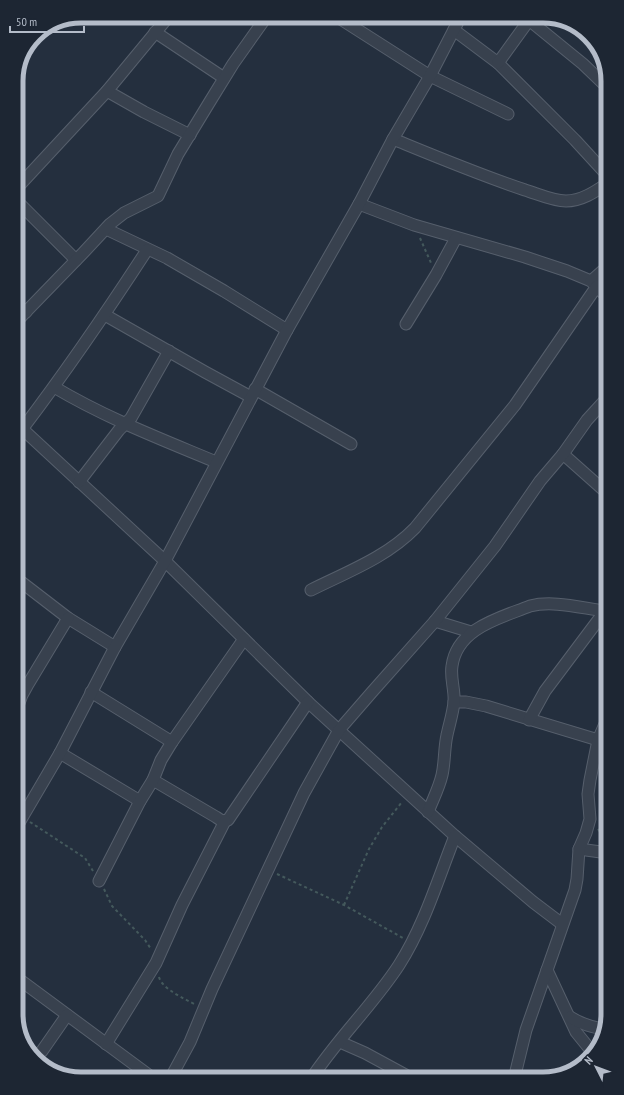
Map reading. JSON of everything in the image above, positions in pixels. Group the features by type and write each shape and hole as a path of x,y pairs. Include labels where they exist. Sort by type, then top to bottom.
{"street":[{"path":"23,181 107,91 163,23"},
{"path":"23,315 106,229 124,213 158,196 178,154 224,78 262,23"},
{"path":"347,23 430,76 508,114"},
{"path":"23,816 60,753 114,647 165,561 287,330 359,204 393,138 430,76 458,23"},
{"path":"498,64 527,23"},
{"path":"537,23 601,81"},
{"path":"454,30 498,64 560,125 601,169"},
{"path":"155,32 224,78"},
{"path":"107,91 144,112 190,135"},
{"path":"393,138 452,163 553,199 566,201 578,199 591,194 601,188"},
{"path":"359,204 414,225 525,257 567,271 594,284 601,291"},
{"path":"23,207 76,260"},
{"path":"106,229 166,258 224,291 287,330"},
{"path":"406,324 436,275 456,238"},
{"path":"23,422 54,387 105,315 147,250"},
{"path":"311,590 378,557 397,545 415,528 515,405 601,275"},
{"path":"105,315 169,351 351,444"},
{"path":"79,482 133,414 169,351"},
{"path":"54,387 81,403 125,424 216,462"},
{"path":"174,1072 190,1042 304,793 339,730 435,621 495,546 540,481 587,420 601,405"},
{"path":"23,428 165,561 308,702 455,836 562,924"},
{"path":"562,454 601,488"},
{"path":"23,583 68,618 114,647"},
{"path":"428,812 442,774 446,740 454,702 451,676 454,656 458,648 471,632 536,604 555,604 601,609"},
{"path":"530,720 546,691 601,616"},
{"path":"23,695 68,618"},
{"path":"435,621 471,632"},
{"path":"99,881 140,801 153,780 161,760 244,639"},
{"path":"91,692 172,742"},
{"path":"106,1044 156,963 179,912 225,821 229,818 308,702"},
{"path":"454,702 466,702 486,706 601,741"},
{"path":"515,1072 526,1030 575,890 579,849 586,834 590,819 588,807 589,787 601,748"},
{"path":"60,753 140,801"},
{"path":"153,780 216,818 225,821"},
{"path":"316,1072 324,1060 376,998 412,943 423,919 455,836"},
{"path":"579,849 601,852"},
{"path":"547,970 576,1032 588,1047"},
{"path":"23,982 144,1072"},
{"path":"39,1054 67,1015"},
{"path":"570,1017 589,1027 599,1028"},
{"path":"340,1042 365,1053 400,1072"}],"path":[{"path":"414,225 436,275"},
{"path":"344,905 369,849 382,827 409,793"},
{"path":"23,816 85,858 112,906 145,940 152,950 160,982 176,994 204,1009"},
{"path":"269,871 344,905 412,943"}]}
